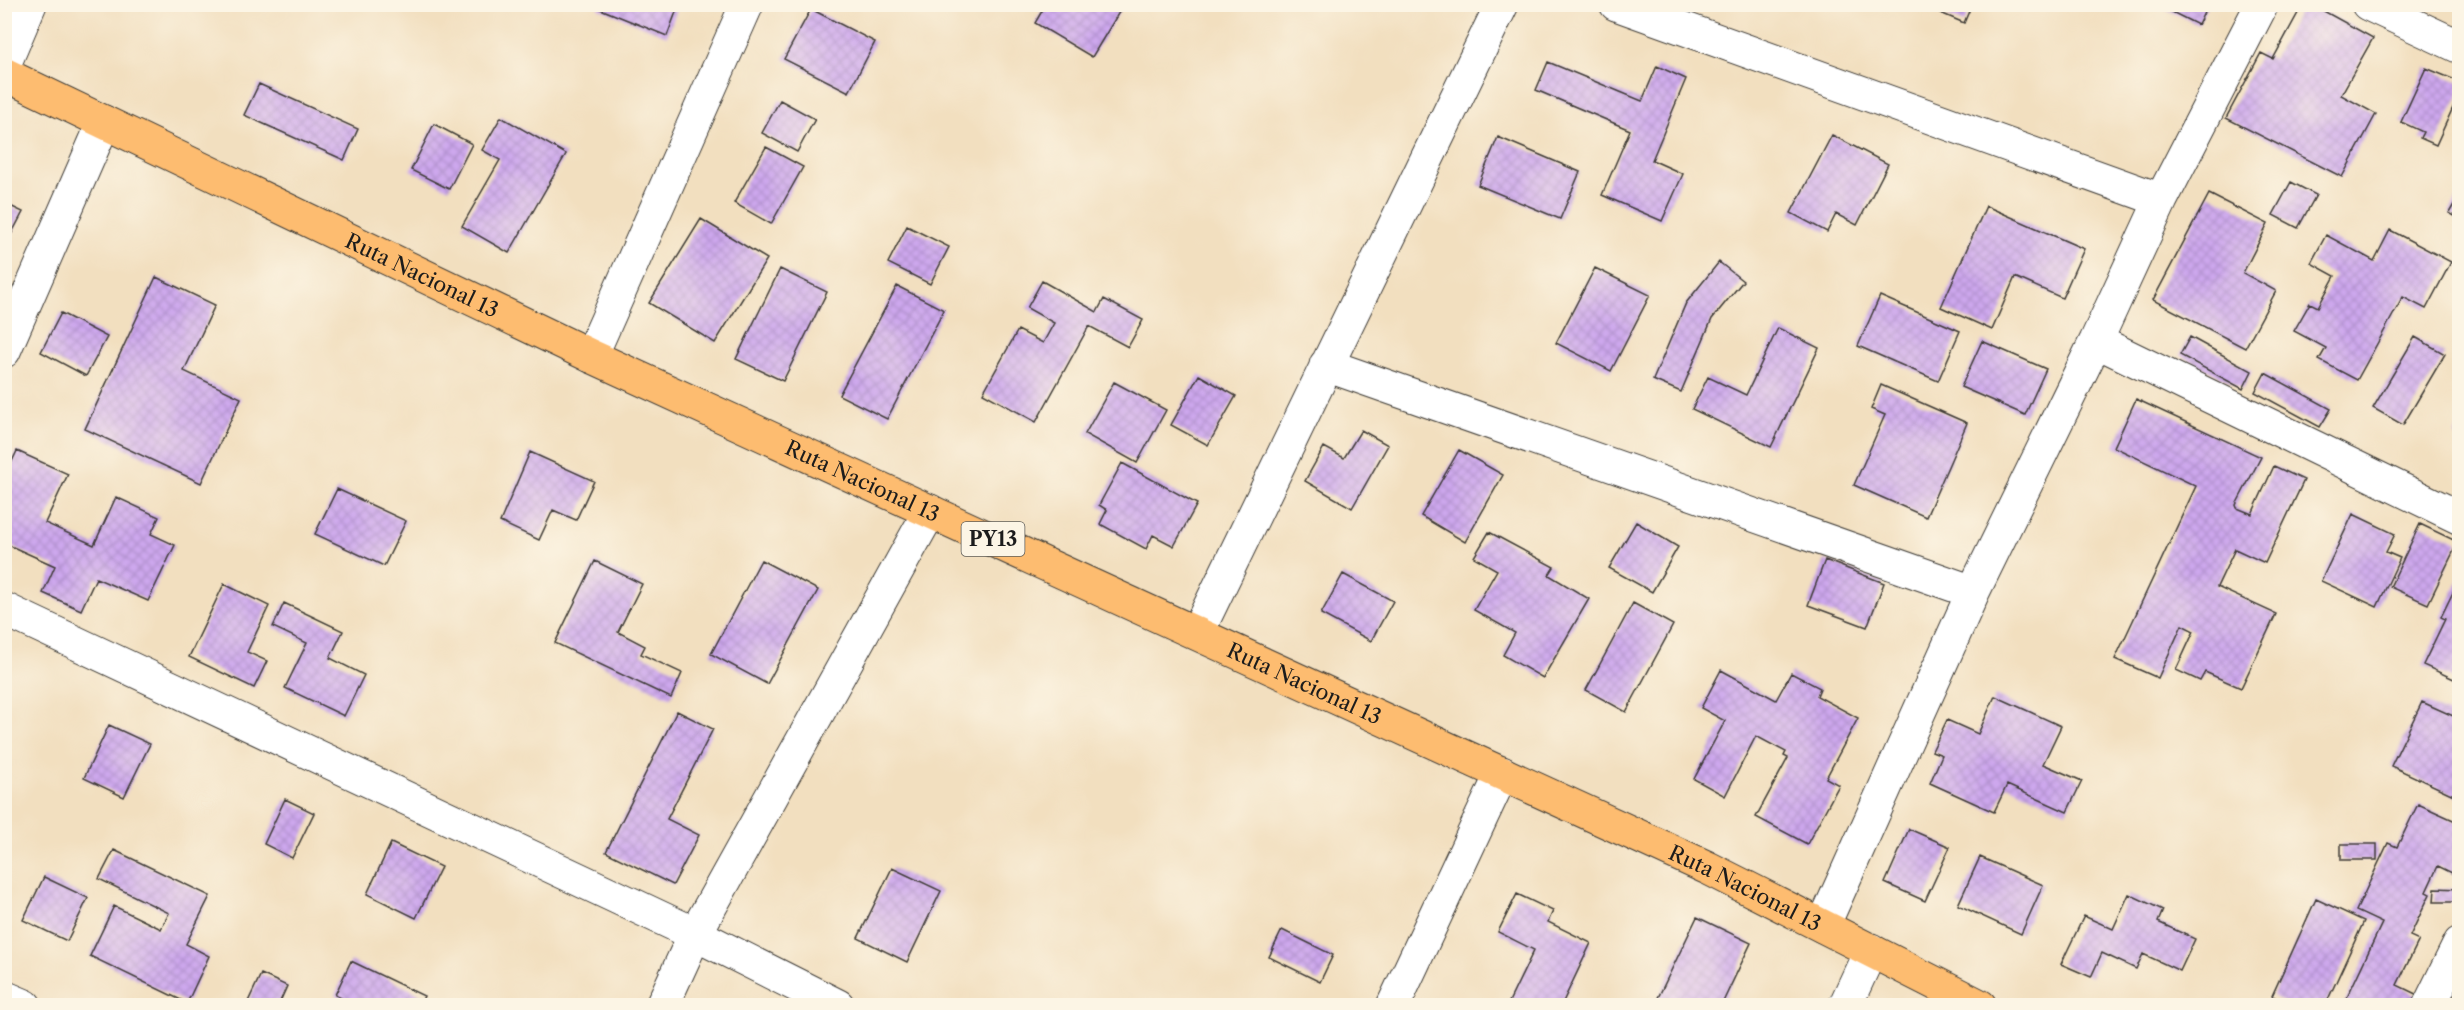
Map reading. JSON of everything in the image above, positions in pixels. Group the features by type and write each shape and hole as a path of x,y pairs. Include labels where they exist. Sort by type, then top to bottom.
{"highway":[{"name":"Ruta Nacional 13","path":"4,74 591,356 1708,868 1980,1005"}],"street":[{"path":"4,65 30,4"},
{"path":"591,356 747,4"},
{"path":"1197,633 1502,4"},
{"path":"1616,4 2161,200"},
{"path":"1823,926 1973,592 2096,341 2161,200 2262,4"},
{"path":"2368,4 2460,47"},
{"path":"4,351 104,122"},
{"path":"2096,341 2460,518"},
{"path":"1326,365 1973,592"},
{"path":"662,1005 695,933 930,511"},
{"path":"4,609 695,933 838,1005"},
{"path":"1393,1005 1502,773"},
{"path":"2429,1005 2460,943"},
{"path":"1845,1005 1871,950"},
{"path":"4,997 24,1005"}],"building":[{"path":"599,4 679,4 667,36 598,8"},
{"path":"1046,4 1124,4 1092,57 1035,23"},
{"path":"1939,4 1972,4 1964,23 1936,11"},
{"path":"2156,4 2208,4 2198,25"},
{"path":"2303,4 2311,4 2373,38 2341,95 2376,114 2342,177 2226,118 2261,53 2273,59"},
{"path":"811,9 875,42 849,92 784,59"},
{"path":"1548,62 1642,101 1657,66 1686,79 1652,160 1683,174 1662,221 1602,195 1630,130 1536,90"},
{"path":"2426,68 2460,82 2460,92 2436,145 2420,138 2423,132 2401,122"},
{"path":"259,84 358,129 344,160 244,115"},
{"path":"780,100 815,119 797,152 762,133"},
{"path":"501,117 566,154 509,253 462,226 500,160 482,150"},
{"path":"434,124 472,144 449,189 411,170"},
{"path":"1832,135 1888,164 1857,225 1836,214 1827,232 1791,213"},
{"path":"1498,137 1580,172 1560,219 1478,185"},
{"path":"766,147 803,167 771,224 734,203"},
{"path":"2291,182 2316,195 2298,228 2273,215"},
{"path":"2209,194 2268,224 2243,273 2276,291 2245,348 2153,300"},
{"path":"2460,194 2460,219 2449,213"},
{"path":"4,203 23,212 4,248"},
{"path":"1986,206 2084,249 2062,298 2015,277 1992,330 1941,307"},
{"path":"701,219 767,259 715,343 649,303"},
{"path":"907,226 949,247 930,284 888,263"},
{"path":"2390,230 2451,262 2426,309 2403,297 2357,380 2319,360 2326,348 2294,331 2310,303 2318,307 2335,276 2311,263 2326,235 2374,261"},
{"path":"1719,262 1743,281 1712,319 1681,392 1653,380 1686,303"},
{"path":"1595,268 1650,295 1611,371 1556,343"},
{"path":"780,269 827,292 783,381 736,359"},
{"path":"156,277 215,305 184,371 241,398 201,483 85,429"},
{"path":"1042,281 1097,312 1104,299 1143,320 1128,347 1089,326 1036,422 983,393 1018,330 1043,343 1054,323 1027,308"},
{"path":"897,286 944,310 887,419 839,395"},
{"path":"1880,296 1960,331 1938,381 1858,346"},
{"path":"61,313 107,337 86,376 41,352"},
{"path":"1778,328 1819,348 1771,447 1692,409 1708,377 1746,395"},
{"path":"2190,337 2252,371 2243,389 2180,355"},
{"path":"2415,337 2445,354 2403,425 2373,408"},
{"path":"1982,341 2046,369 2025,415 1961,387"},
{"path":"2265,373 2331,409 2320,427 2255,392"},
{"path":"1199,375 1236,396 1208,445 1171,425"},
{"path":"1114,382 1166,410 1137,463 1085,434"},
{"path":"1881,385 1967,423 1926,517 1854,485 1885,415 1871,409"},
{"path":"2136,399 2261,457 2236,505 2237,508 2252,514 2274,466 2304,480 2265,563 2235,549 2217,587 2276,614 2241,688 2205,672 2200,681 2176,670 2194,631 2182,625 2158,678 2115,659 2196,486 2114,447"},
{"path":"2460,425 2460,438 2454,436"},
{"path":"1361,430 1388,445 1352,508 1305,481 1324,447 1344,458"},
{"path":"1459,450 1503,475 1465,542 1421,516"},
{"path":"17,451 68,474 45,523 94,545 116,497 159,517 151,534 175,545 148,601 96,578 81,610 43,593 55,566 4,543 4,478"},
{"path":"530,452 594,481 576,520 553,510 539,540 500,522"},
{"path":"1122,463 1197,504 1174,546 1153,535 1146,549 1100,524 1107,510 1099,505"},
{"path":"337,489 406,521 384,566 315,534"},
{"path":"2353,514 2395,534 2386,552 2400,558 2377,607 2321,581"},
{"path":"1636,522 1678,547 1652,592 1609,568"},
{"path":"2420,524 2458,542 2428,604 2390,587"},
{"path":"1489,532 1554,567 1549,575 1589,599 1543,678 1503,655 1515,633 1474,610 1497,570 1474,557"},
{"path":"761,560 818,590 767,684 711,654"},
{"path":"1825,560 1884,583 1867,627 1808,605"},
{"path":"595,561 642,584 618,632 645,646 641,654 682,673 671,698 555,643"},
{"path":"1343,574 1393,601 1371,641 1321,614"},
{"path":"2460,578 2460,672 2456,680 2423,665 2445,619 2441,617"},
{"path":"224,584 269,606 247,652 267,661 254,688 189,657"},
{"path":"284,603 343,631 330,658 364,675 344,716 285,688 307,643 273,627"},
{"path":"1633,603 1673,625 1626,712 1586,690"},
{"path":"1721,670 1776,700 1791,673 1820,688 1817,696 1858,718 1826,778 1839,785 1807,844 1756,817 1788,758 1784,756 1786,752 1756,736 1725,796 1694,779 1725,721 1701,708"},
{"path":"1995,696 2061,726 2043,764 2082,781 2067,812 2007,785 1994,812 1930,783 1942,755 1932,751 1947,720 1978,734"},
{"path":"2422,702 2460,719 2460,798 2391,766"},
{"path":"677,711 713,729 667,819 699,835 673,885 606,852"},
{"path":"109,725 150,744 124,797 84,778"},
{"path":"285,799 314,813 292,858 264,844"},
{"path":"2418,804 2460,823 2460,863 2454,874 2438,866 2426,892 2430,894 2410,936 2419,940 2397,985 2424,998 2421,1006 2343,1006 2382,923 2356,911 2388,843 2397,847"},
{"path":"1909,829 1950,847 1925,901 1885,883"},
{"path":"391,843 441,867 416,918 367,894"},
{"path":"2341,844 2377,844 2377,860 2341,860"},
{"path":"114,850 210,896 186,944 209,956 187,1003 90,956 114,906 161,929 169,913 99,879"},
{"path":"1980,857 2043,885 2021,934 1958,905"},
{"path":"892,868 941,891 907,962 858,938"},
{"path":"44,877 88,898 67,941 23,920"},
{"path":"2435,888 2460,889 2460,902 2434,902"},
{"path":"1517,894 1553,911 1548,922 1591,943 1561,1006 1507,1006 1534,950 1498,932"},
{"path":"2129,894 2163,910 2158,922 2195,939 2180,971 2143,954 2136,969 2102,953 2091,977 2061,964 2084,916 2113,929"},
{"path":"2316,899 2364,921 2325,1006 2294,1006 2272,996"},
{"path":"1697,917 1751,943 1721,1006 1654,1006"},
{"path":"1282,930 1333,955 1320,982 1269,957"},
{"path":"351,961 424,996 419,1006 357,1006 335,995"},
{"path":"261,974 287,986 278,1006 246,1006"},
{"path":"1261,1000 1274,1006 1259,1006"}]}
